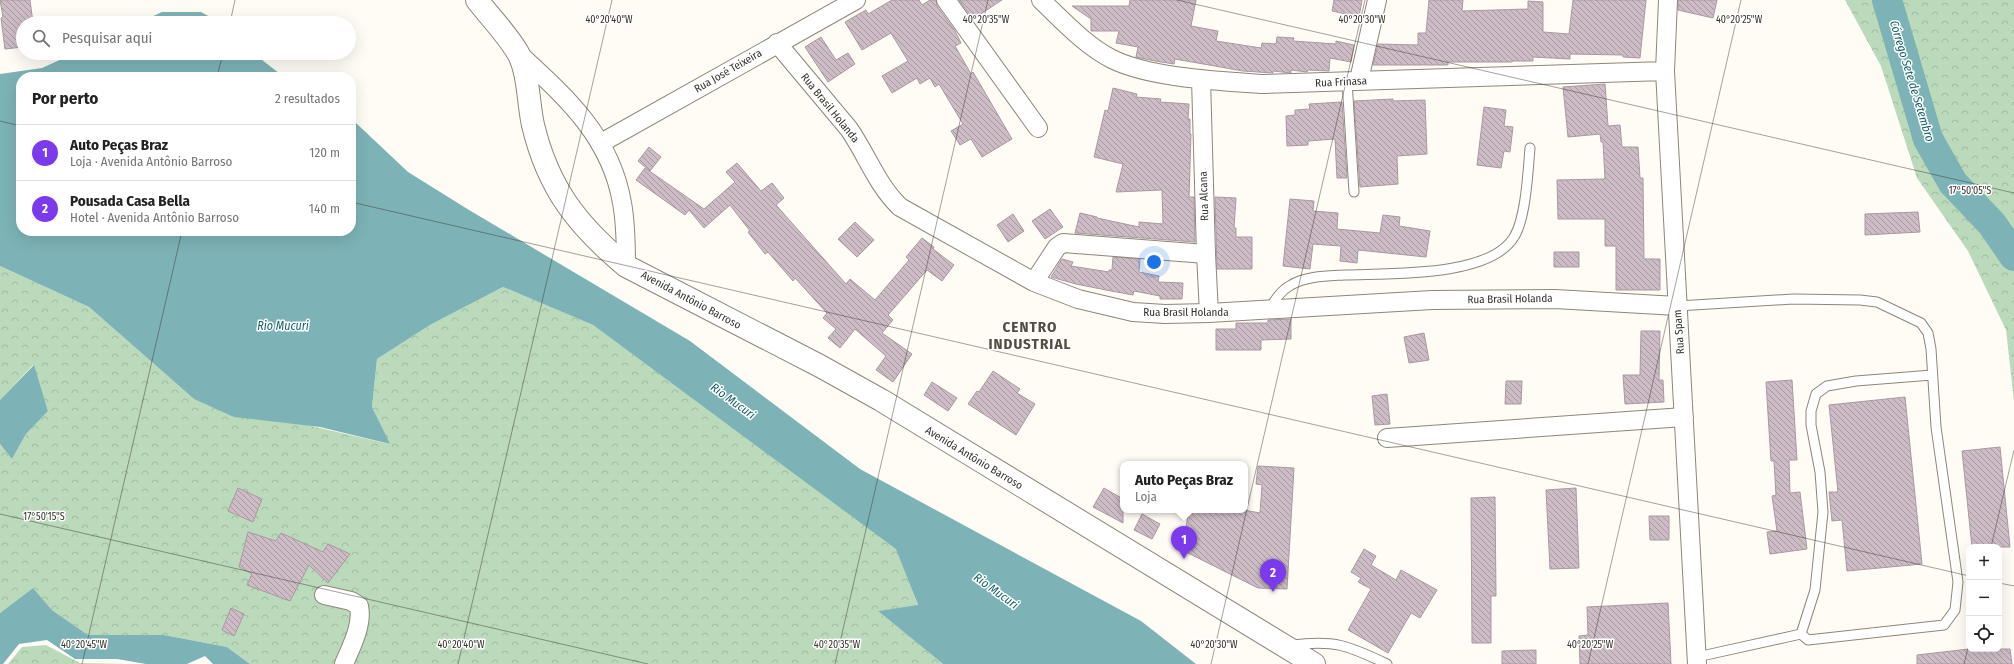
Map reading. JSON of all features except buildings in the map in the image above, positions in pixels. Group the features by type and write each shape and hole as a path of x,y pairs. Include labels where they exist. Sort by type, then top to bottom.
{"main road":[{"path":"477,0 518,54"},
{"name":"Avenida Antônio Barroso","path":"518,54 528,87 532,124 546,170 569,209 598,243 626,266 820,366 881,400 1282,646 1314,664"}],"street":[{"name":"Rua José Teixeira","path":"602,143 856,0"},
{"path":"946,0 1038,128"},
{"name":"Rua Frinasa","path":"1041,0 1071,29 1111,58 1129,66 1146,70 1201,79 1263,84 1665,71"},
{"path":"1353,81 1377,0"},
{"name":"Rua Spam","path":"1668,0 1665,71 1697,660"},
{"name":"Rua Brasil Holanda","path":"778,43 849,129 879,183 900,207 1034,282 1078,299 1133,312 1165,314 1269,310 1432,300 1555,299 1677,306"},
{"path":"518,54 559,90 587,122 602,143 612,168 622,202 626,231 626,266"},
{"name":"Rua Alcana","path":"1201,79 1209,313"},
{"path":"1034,282 1057,247 1063,243 1206,254"},
{"path":"1387,438 1684,417"},
{"path":"324,595 351,601 359,606 360,611 356,635 344,664"}],"lane":[{"path":"1353,81 1354,192"},
{"path":"1269,310 1278,295 1292,284 1303,280 1323,276 1425,271 1462,267 1491,258 1504,249 1515,237 1527,189 1530,148"},
{"path":"1677,306 1793,299 1860,300 1877,302 1921,323 1928,333 1931,349 1936,427 1958,582 1954,610 1944,625 1841,635 1813,641 1804,638 1801,634"},
{"path":"1801,634 1815,590 1823,512 1820,472 1811,425 1811,412 1816,394 1827,386 1856,381 1932,375"},
{"path":"1697,660 1801,634"},
{"path":"1282,646 1316,642 1335,643 1355,649 1387,664"}],"green space":[{"path":"1845,0 2014,0 2014,401 2006,330 1968,251 1917,178 1881,66"},
{"path":"0,266 89,307 194,399 389,444 372,407 377,359 430,325 503,287 593,325 897,549 918,606 878,611 943,664 250,664 227,647 164,635 88,635 52,610 33,588 0,613 0,444 12,459 26,434 48,411 33,365 0,400"},
{"path":"46,645 80,663 127,664 8,664 22,647"}],"water":[{"path":"162,12 201,12 208,16 153,16"},
{"name":"Rio Mucuri","path":"60,60 262,60 278,72 16,72 16,236 356,236 356,123 408,172 469,210 690,341 860,469 1141,621 1196,664 943,664 878,611 918,605 896,549 593,325 503,287 430,325 377,359 372,407 390,444 320,427 234,417 194,399 89,307 0,266 0,74 42,68"},
{"path":"34,365 48,411 26,434 12,459 0,444 0,400"},
{"path":"33,588 52,610 88,635 164,635 227,647 250,664 213,664 205,656 187,664 146,664 117,659 75,659 47,640 19,644 3,664 0,664 0,613"}],"waterway":[{"name":"Córrego Sete de Setembro","path":"1887,0 1928,139 1953,183 1992,224 2014,256"}],"place":[{"name":"Auto Peças Braz","path":"1184,559"},
{"name":"Pousada Casa Bella","path":"1273,592"}],"district":[{"name":"CENTRO INDUSTRIAL","path":"1030,336"}]}
